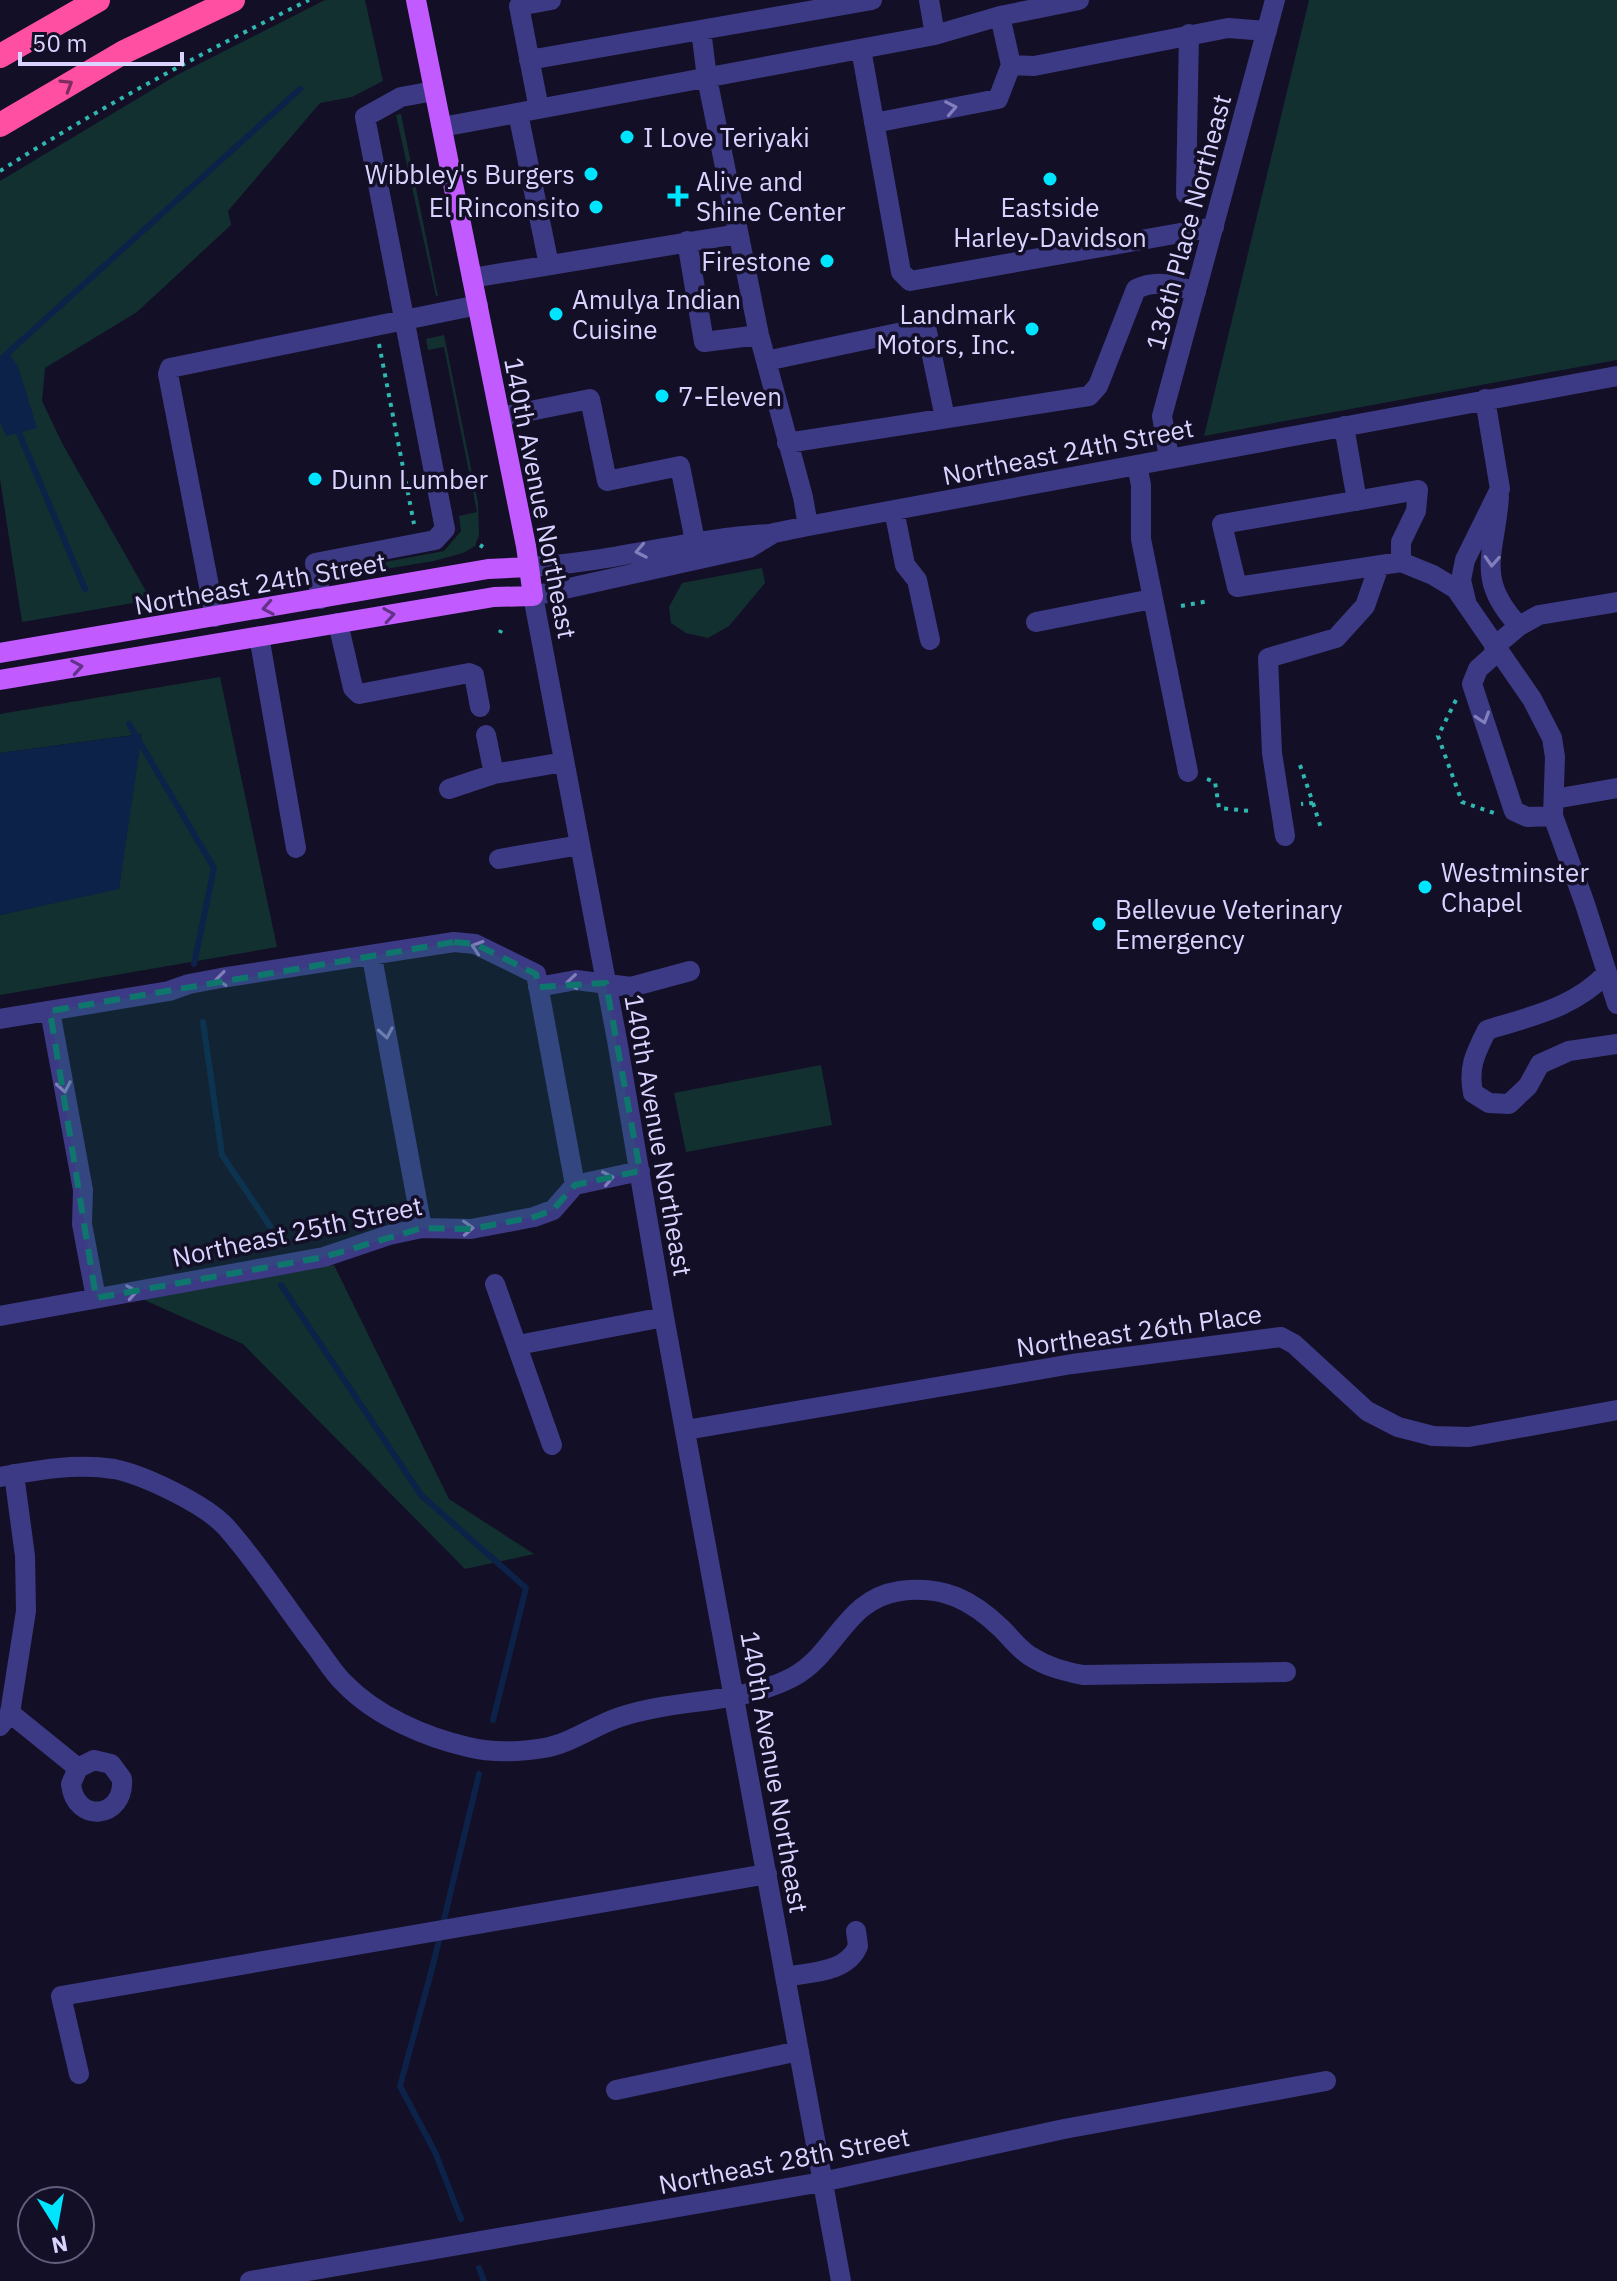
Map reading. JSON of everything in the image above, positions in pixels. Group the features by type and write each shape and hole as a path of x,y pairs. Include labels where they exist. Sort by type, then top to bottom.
{"highway":[{"path":"0,56 98,0"},
{"path":"0,125 124,52 233,0"}],"main road":[{"name":"140th Avenue Northeast","path":"416,0 533,596"},
{"name":"Northeast 24th Street","path":"0,653 488,569 529,567"},
{"path":"0,680 494,597 533,596"}],"street":[{"path":"539,109 519,6 551,0"},
{"path":"529,60 872,0"},
{"path":"929,0 935,35"},
{"name":"136th Place Northeast","path":"1169,458 1162,416 1275,0"},
{"path":"442,127 935,35 1067,1"},
{"path":"874,123 998,99 1011,65 1000,16"},
{"path":"1011,65 1034,66 1228,28 1267,31"},
{"path":"701,30 707,78 759,335 808,526"},
{"path":"1186,194 1189,34"},
{"path":"861,49 901,272 910,281 1214,227"},
{"path":"321,599 315,563 435,540 445,529 365,117 401,97 434,91"},
{"path":"518,113 549,265"},
{"path":"472,278 738,234"},
{"path":"687,241 704,342 759,335"},
{"path":"787,443 1089,396 1098,386 1136,289 1148,283 1169,284 1196,292"},
{"path":"215,617 168,374 170,368 478,305"},
{"path":"766,361 926,327 945,418"},
{"name":"Northeast 24th Street","path":"533,596 749,548 774,533 808,526 1617,376"},
{"path":"500,417 590,399 607,481 680,466 695,541"},
{"path":"1485,399 1500,489 1498,521 1490,560 1492,586 1507,613 1519,626"},
{"path":"1344,426 1357,501"},
{"path":"1137,465 1141,485 1141,539 1188,772"},
{"path":"1468,608 1461,580 1465,560 1500,489"},
{"path":"1401,562 1401,542 1416,511 1418,490 1222,524 1237,587 1401,562 1433,575 1456,589 1532,699 1552,738 1555,757 1553,807 1617,1004"},
{"path":"894,510 905,565 917,580 930,640"},
{"path":"529,567 567,565 695,541 774,533"},
{"path":"1433,575 1448,574 1465,560"},
{"path":"1285,836 1272,753 1268,658 1336,638 1365,606 1379,566"},
{"name":"140th Avenue Northeast","path":"533,596 841,2281"},
{"path":"1036,622 1152,599"},
{"path":"1617,602 1539,615 1519,626 1478,669 1472,684 1514,811 1527,817 1617,788"},
{"path":"338,623 353,688 359,694 469,673 474,675 480,707"},
{"path":"259,636 296,848"},
{"path":"486,735 494,774"},
{"path":"449,789 494,774 564,762"},
{"path":"499,859 580,845"},
{"path":"0,1019 169,991 210,980 454,942 475,944 536,974 575,1185 640,1171"},
{"path":"372,957 422,1228"},
{"path":"538,987 576,980 631,987 690,971"},
{"path":"1607,973 1591,990 1564,1005 1487,1030 1470,1075 1473,1093 1489,1103 1509,1104 1528,1086 1540,1064 1569,1051 1617,1044"},
{"path":"50,1011 83,1190 82,1224 96,1298"},
{"name":"Northeast 25th Street","path":"0,1316 324,1257 389,1235 422,1228 471,1229 534,1217 553,1210 575,1185"},
{"path":"495,1284 552,1445"},
{"path":"518,1345 664,1317"},
{"name":"Northeast 26th Place","path":"686,1430 1072,1364 1281,1337 1294,1344 1367,1411 1398,1427 1433,1436 1469,1437 1617,1410"},
{"path":"78,1768 5,1719 26,1611 25,1556 7,1475 73,1466 116,1469 163,1486 224,1525 344,1684 373,1708 418,1730 469,1748 511,1752 548,1748 622,1716 767,1689 813,1663 850,1616 872,1600 898,1591 936,1590 968,1601 1027,1654 1055,1670 1083,1675 1286,1672"},
{"path":"79,2074 61,1996 767,1874"},
{"path":"786,1977 831,1968 847,1961 858,1946 856,1931"},
{"path":"616,2090 799,2051"},
{"name":"Northeast 28th Street","path":"250,2281 822,2182 1064,2129 1326,2081"}],"path":[{"path":"0,171 74,124 228,39 309,0"},
{"path":"375,326 418,544"},
{"path":"1181,606 1209,601"},
{"path":"1462,687 1438,736 1462,802 1504,817"},
{"path":"1300,765 1321,828"},
{"path":"1188,772 1215,782 1219,808 1250,811"},
{"path":"1295,805 1313,803"}],"highlighted area":[{"path":"454,942 475,944 536,974 538,987 606,983 640,1171 575,1185 553,1210 534,1217 471,1229 422,1228 324,1257 96,1298 50,1011"}],"green space":[{"path":"325,0 365,0 383,81 352,97 320,103 228,211 231,225 137,312 45,368 42,401 62,443 151,600 22,622 0,479 0,181 177,75"},
{"path":"1309,0 1617,0 1617,360 1204,436"},
{"path":"401,114 438,296 396,115"},
{"path":"444,335 478,503 479,535 475,546 463,553 434,561 330,578 331,572 444,551 461,531 459,516 477,512 444,347 428,350 426,339"},
{"path":"762,568 765,583 729,626 708,638 686,633 671,623 669,607 682,583"},
{"path":"220,677 277,947 0,995 0,915 119,888 141,734 0,753 0,714"},
{"path":"821,1065 832,1125 686,1152 674,1093"},
{"path":"334,1265 449,1499 534,1554 465,1569 243,1344 142,1299"}],"water":[{"path":"9,353 18,366 37,428 6,436 0,422 0,360"},
{"path":"142,734 119,889 0,915 0,753"}],"waterway":[{"path":"0,360 300,89"},
{"path":"16,426 85,589"},
{"path":"129,724 214,868 194,964"},
{"path":"203,1022 222,1155 270,1226"},
{"path":"281,1285 421,1495 526,1588 493,1720"},
{"path":"461,2219 435,2152 400,2086 479,1774"},
{"path":"479,2268 484,2281"}],"place":[{"name":"I Love Teriyaki","path":"627,137"},
{"name":"Wibbley's Burgers","path":"591,174"},
{"name":"Eastside Harley-Davidson","path":"1050,179"},
{"name":"Alive and Shine Center","path":"678,196"},
{"name":"El Rinconsito","path":"596,207"},
{"name":"Firestone","path":"827,261"},
{"name":"Amulya Indian Cuisine","path":"556,314"},
{"name":"Landmark Motors, Inc.","path":"1032,329"},
{"name":"7-Eleven","path":"662,396"},
{"name":"Dunn Lumber","path":"315,479"},
{"name":"Westminster Chapel","path":"1425,887"},
{"name":"Bellevue Veterinary Emergency","path":"1099,924"}]}
